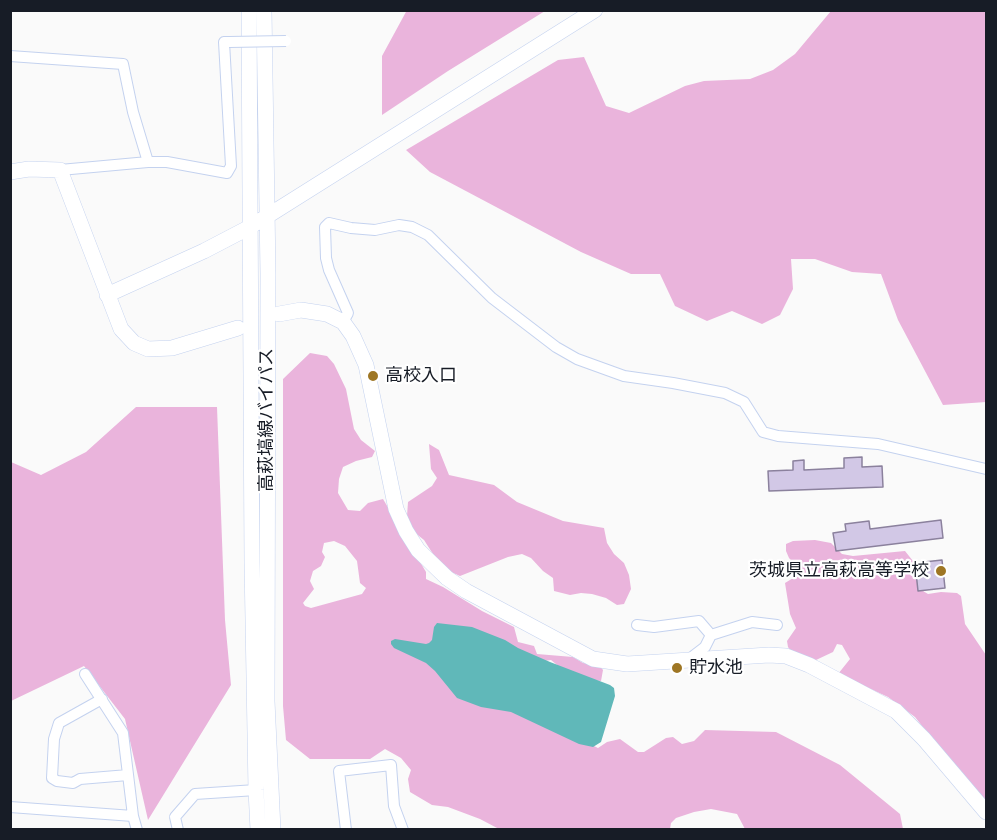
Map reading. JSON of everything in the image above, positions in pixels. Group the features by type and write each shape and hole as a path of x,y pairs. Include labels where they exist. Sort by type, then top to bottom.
{"street":[{"name":"高萩塙線バイパス","path":"249,10 250,227 259,563 260,701 256,790 258,830"},
{"name":"高萩塙線バイパス","path":"259,563 267,216 264,10"},
{"path":"108,295 250,227 596,10"},
{"path":"10,172 148,162 190,165 227,173 231,166 224,42 288,41"},
{"path":"10,56 123,64 135,121 148,162"},
{"path":"60,170 121,329 134,343 148,349 172,348 238,328"},
{"path":"343,322 348,313 329,270 326,258 325,226 329,223 375,230 399,225 412,227 428,235 501,305 555,347 584,362 624,376 725,393 744,402 763,432 778,436 878,444 987,469"},
{"path":"279,314 313,310 343,322 360,347 366,364 396,509 418,550 431,564 466,591 592,659 627,664 769,655 786,656 809,665 837,681 878,699 896,711 987,812"},
{"path":"637,625 654,627 699,621 711,635"},
{"path":"688,660 705,647 711,635 752,622 777,625"},
{"path":"85,674 123,733 133,816 137,830"},
{"path":"102,699 59,723 54,739 52,778 73,783 80,779 128,775"},
{"name":"高萩塙線バイパス","path":"260,701 273,830"},
{"path":"346,830 339,771 391,765 394,806 403,830"},
{"path":"178,830 175,817 195,794 256,790"},
{"path":"10,807 133,816"}],"shaded area":[{"path":"407,10 545,11 382,115 382,56"},
{"path":"831,11 986,11 986,402 943,405 898,320 881,274 852,272 815,259 791,259 793,289 780,315 762,324 732,311 707,321 675,306 660,274 631,274 581,252 430,172 406,150 558,60 584,57 606,106 629,113 685,86 704,81 750,79 773,70 795,54"},
{"path":"310,353 327,356 334,364 346,389 354,429 361,440 375,451 372,457 343,467 338,493 348,510 360,511 368,503 383,499 426,572 426,579 514,627 518,642 534,646 537,654 573,657 583,663 599,665 603,670 601,681 574,679 551,660 544,661 592,745 598,748 607,742 620,739 638,752 644,752 666,738 673,737 682,744 694,741 705,730 776,732 840,765 900,814 903,829 745,829 737,814 711,809 676,818 671,823 670,829 499,829 448,807 432,805 410,792 408,779 411,770 401,758 385,749 370,759 310,759 286,740 283,706 283,379","holes":["334,541 345,546 357,561 360,583 366,588 362,594 311,608 305,606 303,603 314,589 310,581 313,571 321,566 325,557 322,552 324,543"]},
{"path":"136,407 217,407 225,620 231,685 148,820 125,719 84,666 11,701 11,462 41,475 86,452"},
{"path":"429,444 439,450 449,475 494,485 517,502 563,521 604,528 607,543 624,563 629,575 631,589 624,604 617,605 606,598 592,594 570,595 554,591 553,578 531,558 522,554 508,557 460,576 442,568 424,540 414,532 407,516 408,502 432,486 437,478 431,469"},
{"path":"815,540 831,543 842,554 853,556 905,551 917,566 923,591 928,594 957,593 961,596 965,624 986,655 986,802 915,717 888,697 838,674 850,659 842,645 837,644 833,652 816,660 808,660 793,654 788,647 787,641 796,628 790,614 785,583 798,575 799,569 789,558 786,544 793,541"}],"water":[{"path":"437,623 472,627 550,662 610,685 614,688 615,696 601,742 593,747 579,744 511,712 481,707 457,698 426,663 394,648 391,644 391,641 395,639 429,643"}],"building":[{"path":"862,457 862,467 882,466 883,487 769,491 768,471 793,470 793,461 804,460 804,470 844,468 844,458"},
{"path":"941,520 943,538 836,551 833,533 846,531 845,524 869,521 870,529"},
{"path":"942,560 945,588 918,591 915,563"}],"place":[{"name":"高校入口","path":"373,376"},
{"name":"茨城県立高萩高等学校","path":"941,571"},
{"name":"貯水池","path":"677,668"}]}
